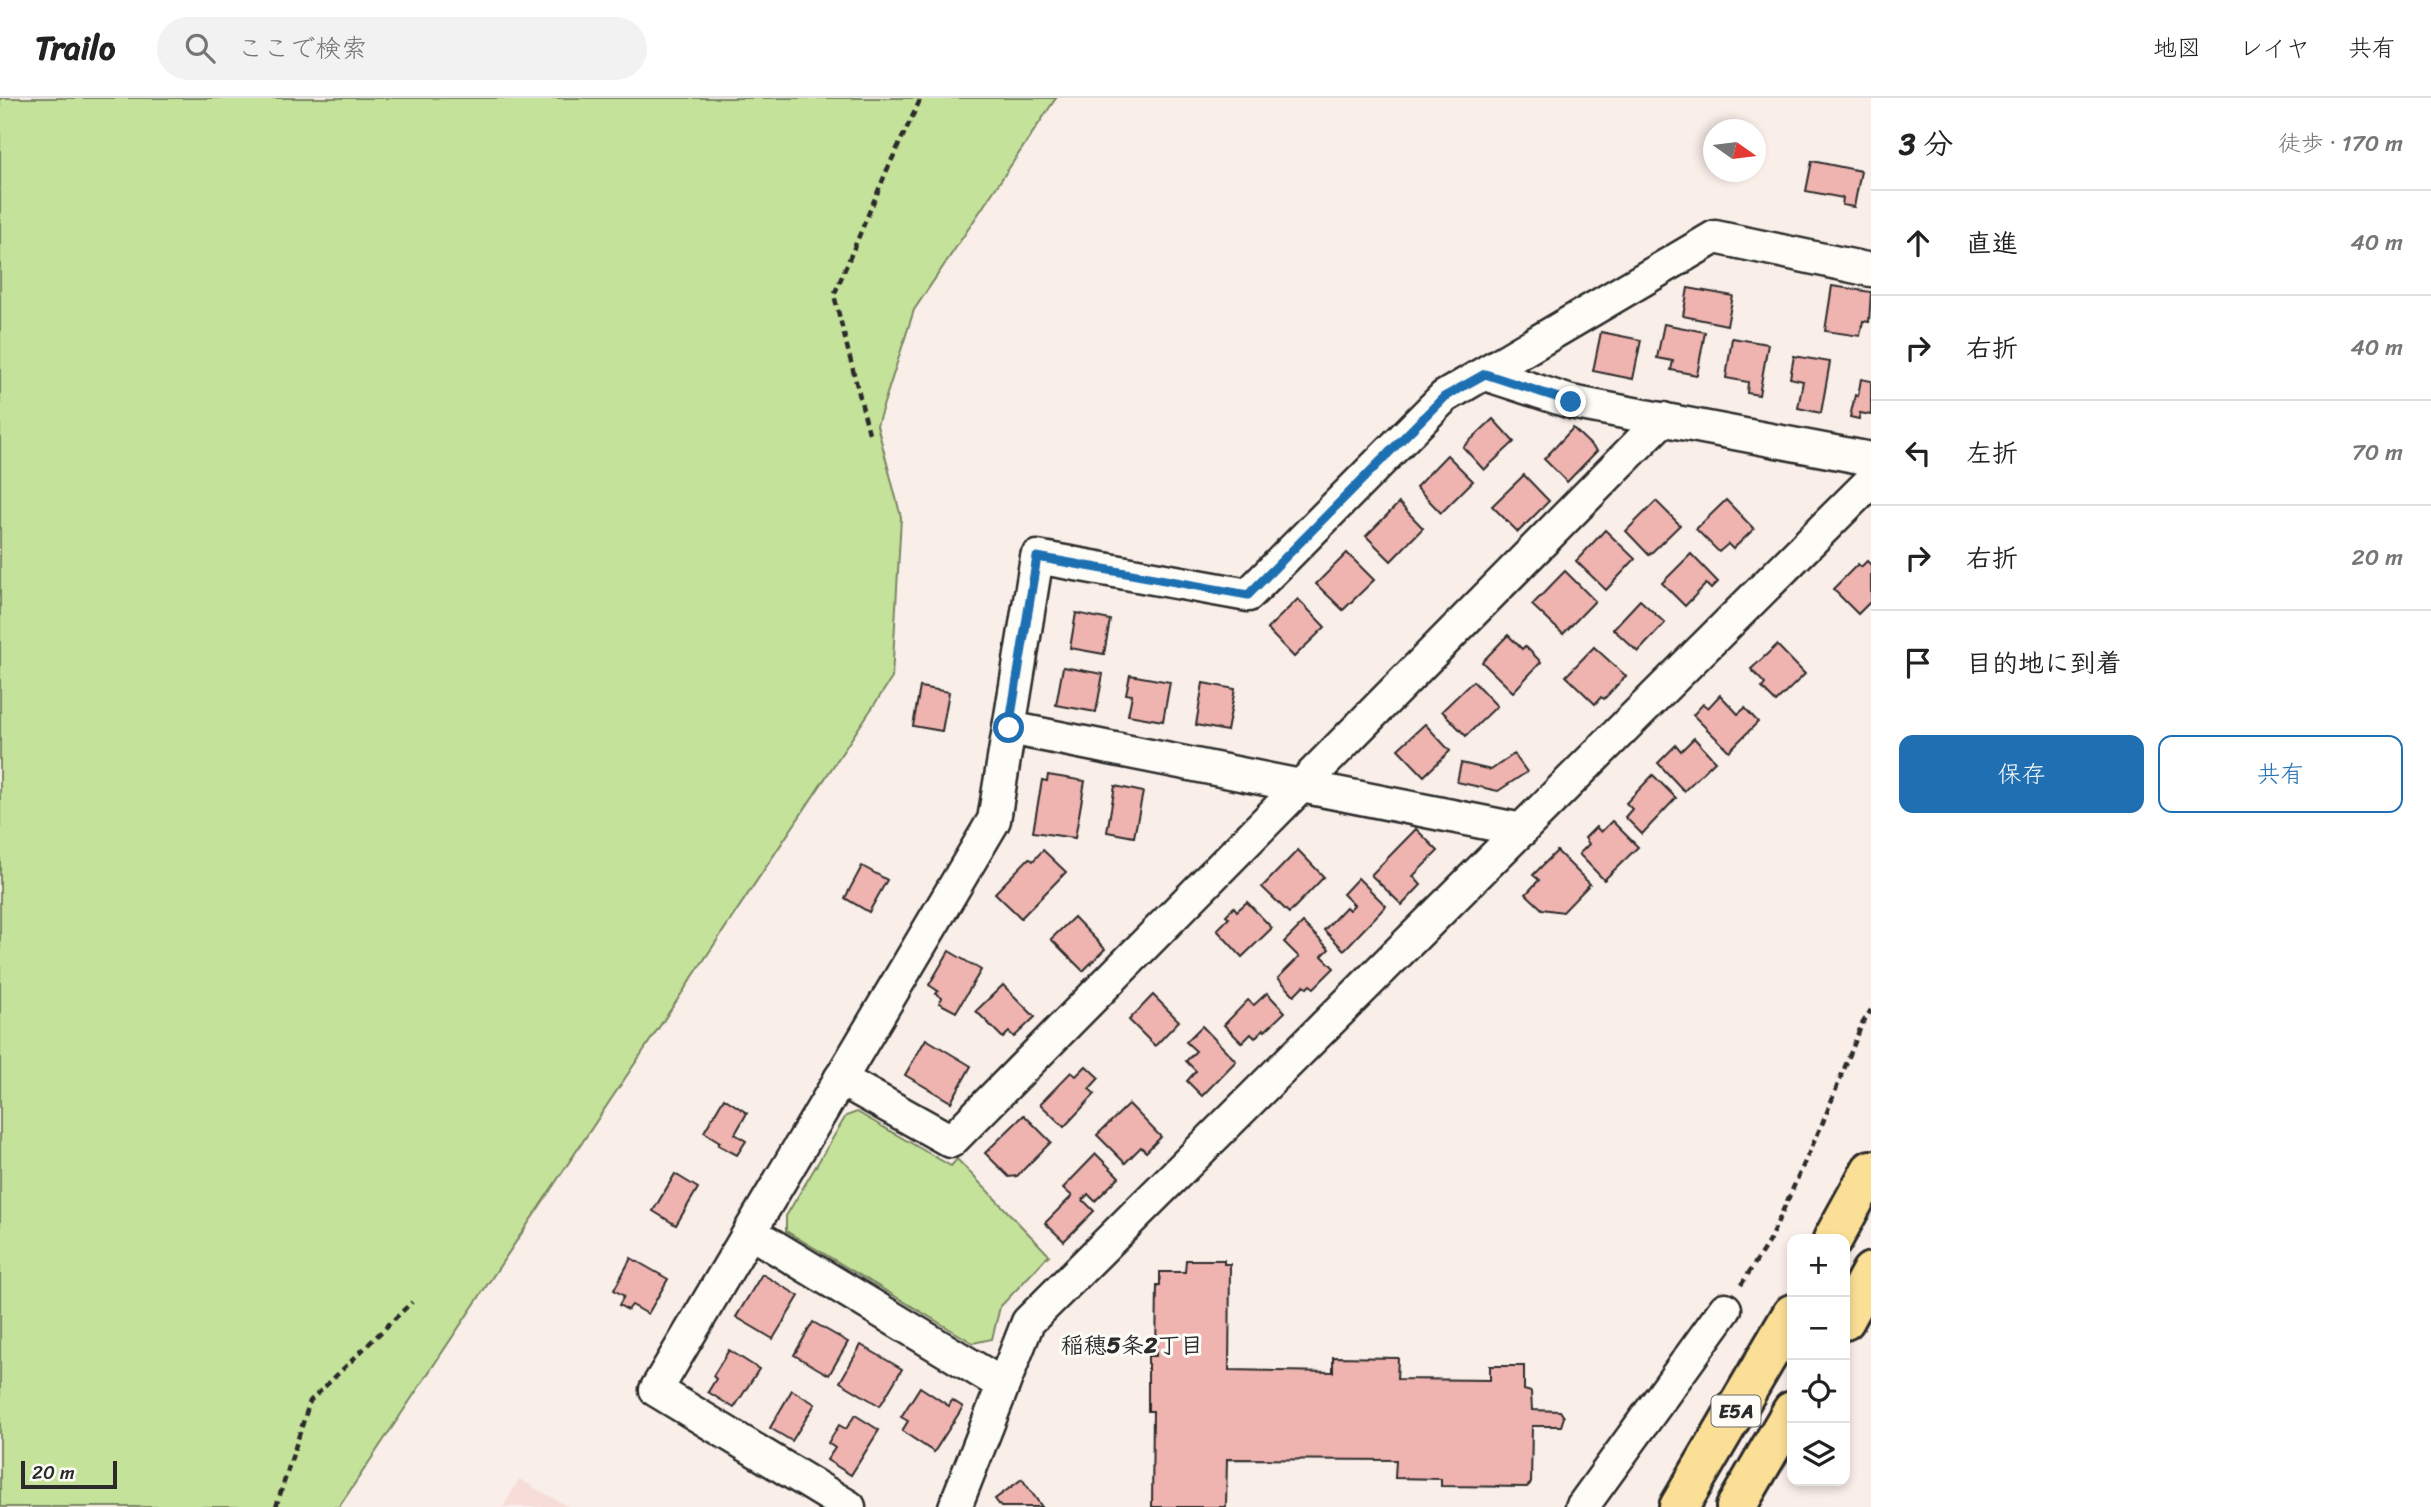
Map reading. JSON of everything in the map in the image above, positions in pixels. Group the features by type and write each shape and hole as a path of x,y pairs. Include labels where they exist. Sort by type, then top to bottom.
{"highway":[{"path":"1836,1234 1871,1170"},
{"path":"1850,1311 1871,1272"},
{"name":"E5A","path":"1679,1507 1787,1323"},
{"name":"E5A","path":"1736,1507 1787,1420"}],"street":[{"path":"849,1507 656,1390 994,820 1037,557 1248,595 1444,397 1715,237 1871,270"},
{"path":"1485,374 1571,402 1871,459"},
{"path":"840,1079 951,1141 1663,419"},
{"path":"955,1507 1028,1322 1871,481"},
{"path":"1009,728 1522,830"},
{"path":"750,1232 1003,1385"},
{"path":"1582,1507 1725,1309"}],"path":[{"path":"869,433 834,295 921,98"},
{"path":"1725,1309 1769,1241 1823,1122 1862,1024 1871,1010"},
{"path":"276,1507 310,1401 412,1302"}],"shaded area":[{"path":"519,1479 569,1507 503,1507"}],"green space":[{"path":"0,98 1056,98 914,310 877,425 901,517 892,678 339,1507 0,1507"},
{"path":"857,1112 951,1166 957,1159 1049,1255 1000,1307 992,1339 973,1343 786,1231 786,1216 846,1116"}],"building":[{"path":"1812,161 1861,171 1854,207 1842,205 1843,198 1806,191"},
{"path":"1832,286 1871,292 1869,322 1863,321 1860,336 1825,331"},
{"path":"1688,288 1733,296 1727,325 1683,316"},
{"path":"1664,324 1705,332 1697,375 1671,370 1673,361 1657,358"},
{"path":"1601,332 1641,340 1633,379 1593,371"},
{"path":"1732,338 1768,344 1759,395 1747,393 1748,382 1726,378"},
{"path":"1794,356 1830,362 1821,413 1798,408 1803,381 1790,378"},
{"path":"1861,379 1871,381 1871,415 1860,413 1859,419 1850,417"},
{"path":"1493,419 1514,442 1484,470 1463,447"},
{"path":"1573,428 1597,451 1567,482 1544,459"},
{"path":"1447,455 1473,481 1441,513 1416,487"},
{"path":"1524,475 1549,501 1518,532 1492,506"},
{"path":"1726,500 1754,529 1733,549 1728,544 1719,552 1696,529"},
{"path":"1656,501 1680,525 1649,555 1626,531"},
{"path":"1399,503 1423,528 1391,561 1366,536"},
{"path":"1605,530 1635,559 1606,590 1576,561"},
{"path":"1347,553 1374,580 1343,610 1316,584"},
{"path":"1691,554 1718,582 1711,589 1706,584 1685,606 1662,583"},
{"path":"1867,561 1871,565 1871,601 1858,614 1833,589 1858,564 1861,567"},
{"path":"1565,571 1595,601 1563,634 1532,605"},
{"path":"1298,599 1325,627 1294,657 1267,629"},
{"path":"1640,600 1665,623 1638,652 1613,629"},
{"path":"1076,613 1110,620 1104,654 1070,648"},
{"path":"1508,635 1522,649 1525,646 1541,662 1513,692 1482,662"},
{"path":"1777,645 1805,674 1776,702 1762,688 1765,684 1751,669"},
{"path":"1594,647 1626,676 1604,699 1601,697 1595,704 1566,676"},
{"path":"1063,667 1103,674 1096,712 1056,705"},
{"path":"1130,675 1170,682 1163,721 1128,715 1132,695 1126,694"},
{"path":"1473,681 1497,706 1466,736 1442,711"},
{"path":"1203,683 1235,689 1227,731 1196,725"},
{"path":"920,687 949,692 942,731 913,726"},
{"path":"1720,695 1738,714 1745,708 1758,722 1729,751 1693,715 1703,704 1708,708"},
{"path":"1425,724 1450,751 1424,776 1398,749"},
{"path":"1694,738 1715,761 1684,791 1658,763 1676,745 1681,751"},
{"path":"1514,754 1527,772 1498,791 1457,782 1461,763 1491,770"},
{"path":"1048,775 1085,781 1075,838 1033,832 1042,780 1047,781"},
{"path":"1653,775 1676,798 1642,834 1625,817 1632,809 1626,803"},
{"path":"1115,786 1143,792 1134,837 1107,832"},
{"path":"1612,821 1638,847 1604,880 1579,854 1589,844 1585,838 1596,827 1601,832"},
{"path":"1416,829 1438,851 1413,876 1421,885 1402,905 1371,875"},
{"path":"1043,850 1066,872 1021,918 995,893 1029,858 1033,861"},
{"path":"1298,850 1324,877 1289,913 1262,887"},
{"path":"1557,851 1590,884 1563,912 1542,909 1526,894 1539,880 1533,875"},
{"path":"862,866 887,880 869,912 845,898"},
{"path":"1358,878 1386,906 1344,950 1324,930 1346,907 1349,910 1354,905 1343,894"},
{"path":"1247,902 1272,928 1242,957 1217,930 1229,918 1226,915 1234,907 1237,911"},
{"path":"1074,917 1105,949 1083,971 1051,939"},
{"path":"1303,923 1329,949 1322,956 1334,968 1314,988 1304,985 1294,995 1278,978 1299,957 1284,942"},
{"path":"949,951 981,970 956,1012 939,1003 942,998 936,994 938,991 929,985"},
{"path":"1003,985 1035,1017 1014,1037 1009,1032 1003,1038 976,1011"},
{"path":"1267,993 1285,1012 1265,1031 1263,1029 1255,1038 1251,1034 1242,1043 1224,1025 1248,1000 1254,1005"},
{"path":"1153,995 1179,1021 1155,1046 1129,1020"},
{"path":"1202,1026 1236,1061 1202,1096 1187,1081 1196,1071 1186,1061 1196,1051 1186,1042"},
{"path":"926,1039 971,1066 951,1102 905,1075"},
{"path":"1086,1066 1099,1078 1089,1089 1095,1094 1064,1127 1040,1104 1071,1072 1076,1076"},
{"path":"724,1098 747,1113 735,1134 746,1141 737,1155 718,1145 720,1142 704,1132"},
{"path":"1129,1104 1161,1137 1146,1152 1141,1147 1125,1163 1097,1135"},
{"path":"1024,1115 1051,1142 1017,1176 1009,1177 985,1153"},
{"path":"1096,1154 1119,1177 1095,1201 1088,1194 1083,1200 1094,1211 1064,1241 1045,1223 1072,1196 1063,1188"},
{"path":"675,1174 698,1188 676,1225 653,1211"},
{"path":"631,1258 668,1279 648,1314 632,1305 628,1310 619,1305 624,1296 614,1290"},
{"path":"1186,1260 1224,1260 1224,1264 1230,1264 1229,1370 1333,1372 1333,1357 1398,1358 1397,1379 1490,1380 1490,1366 1524,1366 1524,1390 1531,1392 1532,1410 1560,1411 1564,1417 1561,1426 1532,1426 1531,1483 1527,1487 1441,1486 1441,1479 1395,1478 1396,1460 1227,1459 1226,1507 1152,1507 1153,1411 1148,1411 1148,1356 1156,1356 1157,1285 1160,1285 1160,1272 1185,1272"},
{"path":"762,1274 799,1296 773,1339 736,1317"},
{"path":"813,1322 848,1342 829,1375 794,1355"},
{"path":"861,1345 902,1369 880,1406 840,1382"},
{"path":"729,1350 759,1369 734,1408 708,1392 716,1379 713,1376"},
{"path":"920,1387 949,1406 952,1400 963,1407 934,1452 902,1431 908,1421 901,1417"},
{"path":"792,1390 815,1404 792,1441 770,1428"},
{"path":"855,1415 879,1430 851,1475 827,1460 835,1448 828,1443 839,1425 846,1429"},
{"path":"1022,1479 1042,1507 1001,1507 995,1499"}],"district":[{"name":"稲穂5条2丁目","path":"1132,1345"}],"route":[{"path":"1009,728 1037,557 1248,595 1444,397 1485,374 1571,402"}]}
